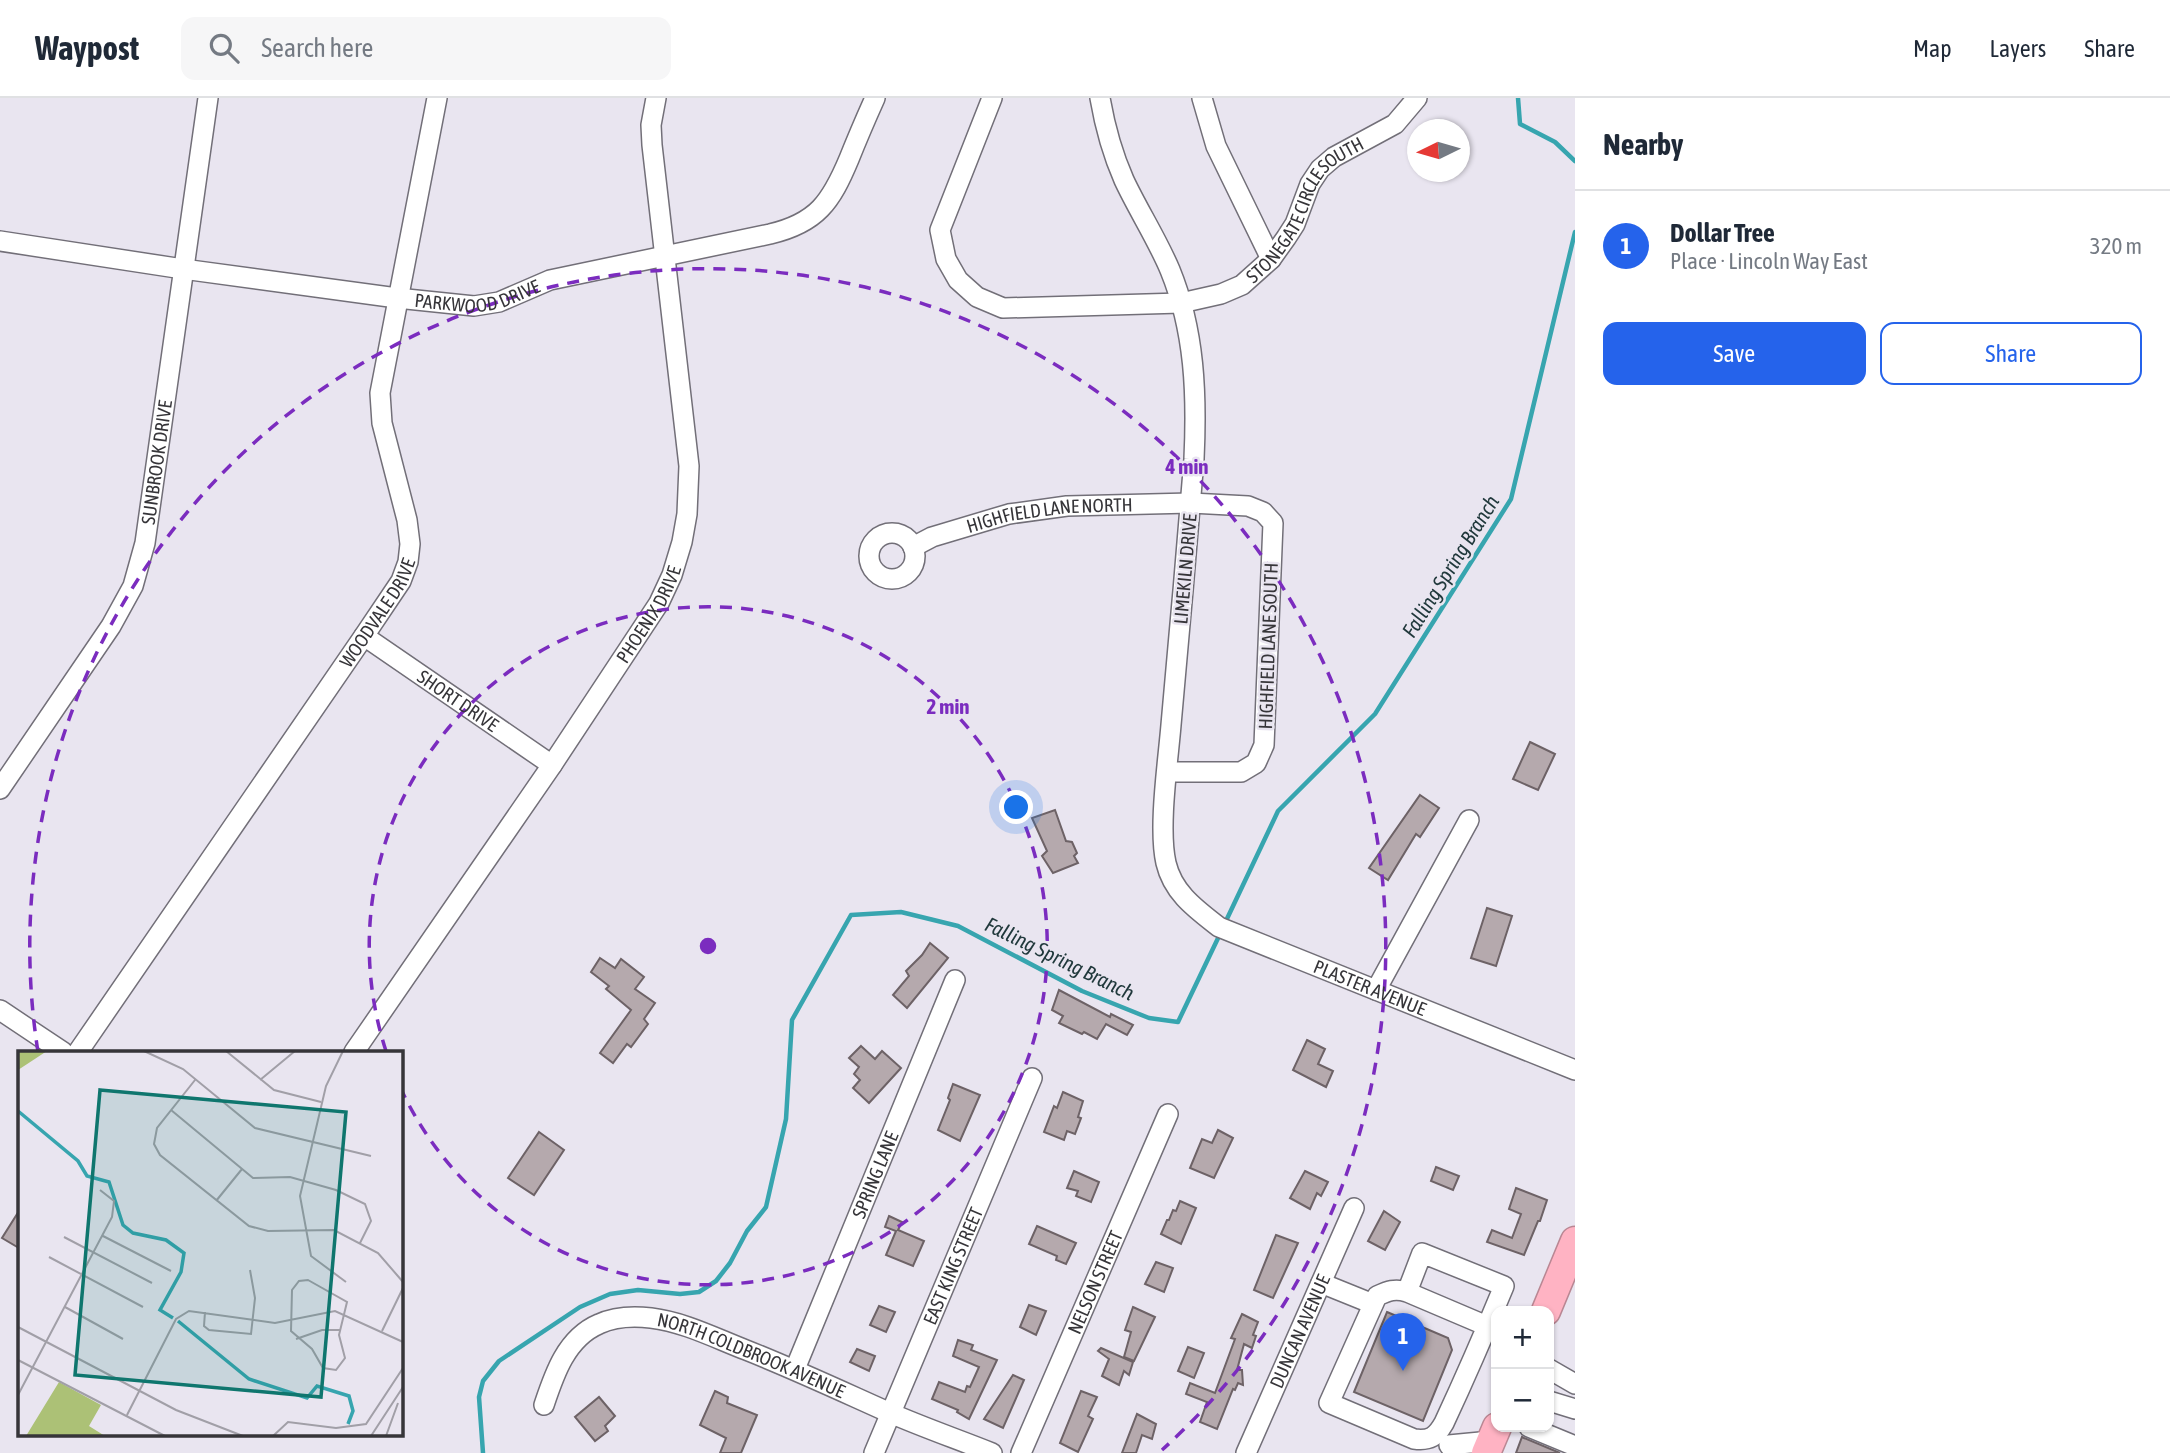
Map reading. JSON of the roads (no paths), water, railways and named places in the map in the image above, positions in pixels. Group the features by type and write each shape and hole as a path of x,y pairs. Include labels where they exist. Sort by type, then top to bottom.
{"highway":[{"path":"1548,1306 1575,1241"}],"street":[{"name":"SUNBROOK DRIVE","path":"0,789 111,626 133,586 145,542 208,98"},
{"name":"WOODVALE DRIVE","path":"79,1051 401,581 409,553 409,529 382,423 382,372 437,98"},
{"name":"PHOENIX DRIVE","path":"355,1051 552,765 659,603 672,575 682,542 688,505 689,466 652,145 651,125 656,98"},
{"name":"PARKWOOD DRIVE","path":"0,241 183,270 397,298 474,306 489,304 508,299 550,280 783,231 807,220 827,202 836,188 875,98"},
{"name":"STONEGATE CIRCLE SOUTH","path":"992,98 940,230 946,259 958,280 977,297 1003,308 1181,303 1221,294 1242,285 1271,259 1295,224 1310,184 1320,169 1334,158 1395,124 1417,98"},
{"name":"LIMEKILN DRIVE","path":"1100,98 1113,153 1170,270 1192,350 1196,428 1164,834 1166,863 1175,889"},
{"path":"1202,98 1216,146 1271,259"},
{"name":"HIGHFIELD LANE NORTH","path":"913,547 932,537 1009,514 1068,506 1191,503"},
{"name":"HIGHFIELD LANE SOUTH","path":"1167,772 1241,772 1256,762 1264,745 1273,523 1263,512 1248,506 1191,503"},
{"name":"SHORT DRIVE","path":"364,636 552,765"},
{"path":"1376,990 1469,820"},
{"name":"PLASTER AVENUE","path":"1175,889 1219,927 1575,1070"},
{"name":"SPRING LANE","path":"795,1369 955,980"},
{"path":"0,1010 62,1051"},
{"name":"EAST KING STREET","path":"874,1453 1032,1079"},
{"name":"NELSON STREET","path":"1021,1453 1168,1114"},
{"name":"DUNCAN AVENUE","path":"1246,1453 1354,1208"},
{"path":"1406,1292 1422,1253 1504,1286 1498,1306"},
{"path":"1321,1283 1373,1304"},
{"path":"1491,1328 1406,1292 1390,1290 1377,1296 1329,1403 1414,1439 1446,1445 1491,1440"},
{"name":"NORTH COLDBROOK AVENUE","path":"544,1405 564,1356 587,1331 599,1324 636,1317 668,1321 795,1369 891,1413 992,1453"},
{"path":"1446,1445 1437,1435 1491,1330"},
{"path":"1554,1372 1575,1384"},
{"path":"1554,1403 1575,1409"},
{"path":"1541,1432 1575,1446"}],"waterway":[{"name":"Falling Spring Branch","path":"1518,98 1520,124 1555,142 1575,161"},
{"name":"Falling Spring Branch","path":"1225,923 1278,811 1375,714 1511,499 1575,232"},
{"name":"Falling Spring Branch","path":"483,1453 479,1397 483,1381 499,1361 580,1307 610,1294 638,1290 680,1294 699,1292 716,1281 730,1263 747,1231 766,1207 786,1119 792,1020 851,915 901,912 958,926 1082,991 1149,1018 1178,1022 1220,934"}],"place":[{"name":"Dollar Tree","path":"1403,1371"}]}
